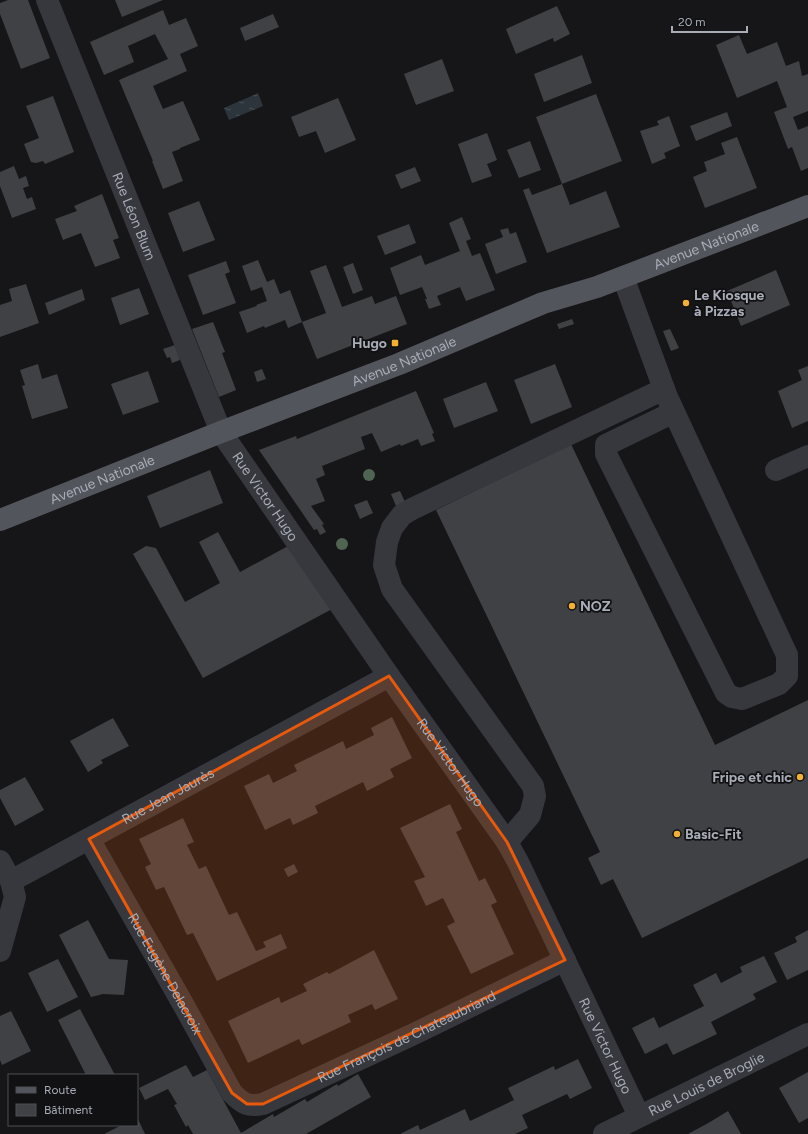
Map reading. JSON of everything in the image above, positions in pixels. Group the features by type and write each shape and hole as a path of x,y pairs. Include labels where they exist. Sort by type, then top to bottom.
{"main road":[{"name":"Avenue Nationale","path":"0,520 221,432 399,364 542,303 597,287 808,206"}],"street":[{"name":"Rue Léon Blum","path":"47,0 221,432"},
{"path":"623,277 664,389 787,655 787,676 779,684 742,699 726,694 606,454 606,445 674,412"},
{"path":"506,842 530,815 535,796 533,786 392,589 384,565 386,542 392,528 402,516 412,509 664,389"},
{"name":"Rue Victor Hugo","path":"221,432 389,676 506,842 518,862 639,1116"},
{"path":"776,470 808,456"},
{"name":"Rue Jean Jaurès","path":"10,881 389,676"},
{"name":"Rue Eugène Delacroix","path":"89,839 232,1093 239,1100 247,1104"},
{"path":"0,861 10,881 15,897 0,951"},
{"name":"Rue François de Chateaubriand","path":"247,1104 254,1106 264,1104 409,1036 565,960"},
{"name":"Rue Louis de Broglie","path":"604,1134 808,1034"}],"highlighted area":[{"path":"389,676 507,842 565,960 263,1104 247,1104 232,1093 89,839"}],"water":[{"path":"258,93 263,106 229,120 224,108"}],"building":[{"path":"8,0 28,0 50,58 21,69 0,14 0,3"},
{"path":"115,0 163,0 122,17"},
{"path":"557,6 570,34 554,42 553,38 516,54 506,29"},
{"path":"163,10 169,25 186,18 198,46 180,54 187,71 153,86 163,109 183,101 200,140 172,152 183,181 163,189 153,161 119,80 168,59 155,34 128,46 134,62 104,75 90,42"},
{"path":"273,14 279,27 245,41 240,28"},
{"path":"739,35 747,54 777,42 786,66 799,61 802,76 808,74 808,111 793,117 798,130 808,126 808,168 801,171 792,147 788,149 774,112 787,107 777,81 737,98 716,45"},
{"path":"582,55 592,83 544,102 534,74"},
{"path":"442,59 454,91 416,105 404,74"},
{"path":"596,94 622,161 562,184 536,117"},
{"path":"53,96 74,152 45,164 43,161 36,163 31,162 24,144 39,138 26,106"},
{"path":"338,98 356,140 325,153 316,131 299,137 291,117"},
{"path":"727,112 732,126 696,141 690,126"},
{"path":"669,116 680,146 664,153 666,158 652,164 640,131 659,125 657,121"},
{"path":"487,133 497,160 487,164 492,176 472,183 458,144"},
{"path":"737,137 757,188 705,208 693,177 707,171 704,162 725,154 721,143"},
{"path":"530,141 541,170 519,178 507,150"},
{"path":"14,166 19,179 26,176 29,186 23,188 27,199 32,197 36,209 12,218 0,186 0,172"},
{"path":"415,167 421,181 401,189 395,175"},
{"path":"562,184 570,205 606,191 620,227 547,253 523,190 529,188 532,195"},
{"path":"102,194 119,238 113,240 120,258 95,267 81,233 63,240 55,219 77,211 74,206"},
{"path":"199,201 215,240 183,252 168,213"},
{"path":"462,217 471,239 466,241 472,256 480,253 495,290 466,301 460,287 437,296 441,305 429,309 422,287 400,295 390,268 421,255 425,265 460,251 449,223"},
{"path":"409,224 416,243 385,255 377,236"},
{"path":"508,228 510,234 516,232 527,262 496,274 485,244 503,237 500,230"},
{"path":"258,260 267,282 274,279 280,294 290,290 302,322 288,328 285,320 247,333 239,312 267,301 262,287 251,291 242,266"},
{"path":"226,261 230,272 225,274 236,303 203,315 188,275"},
{"path":"353,263 363,290 353,294 343,267"},
{"path":"326,265 342,307 372,296 375,304 396,296 407,324 317,359 302,322 326,313 310,271"},
{"path":"776,270 790,305 741,326 727,291"},
{"path":"26,284 39,323 0,337 0,305 12,301 9,289"},
{"path":"139,288 149,314 120,325 111,298"},
{"path":"82,289 85,300 49,315 45,303"},
{"path":"572,319 574,324 559,329 557,324"},
{"path":"213,322 225,352 222,353 236,390 219,397 192,329"},
{"path":"670,329 679,348 671,351 663,331"},
{"path":"175,345 180,360 172,363 170,357 167,358 163,349"},
{"path":"38,364 42,379 57,374 68,408 32,419 22,386 25,385 20,370"},
{"path":"555,364 572,407 531,424 514,380"},
{"path":"808,366 808,421 792,428 778,391 802,380 798,370"},
{"path":"262,369 266,379 257,382 254,372"},
{"path":"148,371 159,402 123,415 111,384"},
{"path":"486,382 498,411 454,428 443,399"},
{"path":"416,391 434,433 432,434 435,441 421,446 418,439 401,446 400,444 381,452 372,433 361,437 365,449 322,466 325,475 316,479 325,501 311,506 324,524 322,525 326,532 320,535 317,529 314,530 259,450 296,436 297,439"},
{"path":"571,444 715,745 808,700 808,858 642,938 613,879 601,885 588,858 600,852 436,510"},
{"path":"210,470 223,503 160,528 147,496"},
{"path":"400,491 405,502 396,506 391,494"},
{"path":"367,500 373,513 360,519 354,505"},
{"path":"218,532 240,572 290,545 334,608 203,678 133,554 146,546 156,548 185,602 220,583 199,542"},
{"path":"392,717 412,758 390,769 394,777 367,791 363,782 315,806 318,813 293,825 290,818 265,830 244,786 269,774 273,783 297,771 294,765 343,741 346,749 374,735 371,728"},
{"path":"113,718 129,746 101,760 103,763 88,772 70,741"},
{"path":"25,777 44,810 15,826 0,798 0,790"},
{"path":"450,804 462,829 456,832 479,881 485,878 497,902 491,905 514,954 471,974 447,926 455,922 443,898 426,906 414,881 425,877 400,828"},
{"path":"183,818 194,842 187,845 199,869 206,866 229,915 237,912 256,951 266,947 263,942 281,934 287,948 217,981 193,933 187,935 164,887 156,890 145,867 151,864 139,839"},
{"path":"294,864 298,872 288,877 284,869"},
{"path":"88,920 109,959 128,960 124,995 103,994 91,997 59,935"},
{"path":"808,930 808,970 787,980 774,953 797,942 795,937"},
{"path":"374,950 398,999 375,1010 372,1004 348,1015 351,1022 302,1045 299,1039 248,1063 228,1021 279,997 281,1003 307,991 303,984 327,972 329,974"},
{"path":"764,956 777,982 753,994 756,999 711,1022 717,1034 673,1055 667,1043 645,1054 632,1028 654,1017 659,1028 704,1006 693,985 716,973 721,983 742,972 740,967"},
{"path":"58,959 78,997 47,1012 28,973"},
{"path":"80,1009 114,1074 85,1074 58,1020"},
{"path":"11,1011 31,1051 2,1065 0,1060 0,1016"},
{"path":"578,1059 592,1088 570,1099 567,1094 522,1115 528,1128 515,1134 400,1134 418,1125 420,1130 465,1109 470,1121 514,1100 508,1088 554,1066 555,1070"},
{"path":"186,1065 193,1077 207,1070 241,1133 273,1114 274,1117 305,1099 307,1102 337,1084 338,1086 358,1074 371,1097 306,1134 193,1134 188,1125 186,1127 174,1105 177,1104 168,1089 145,1100 139,1088"},
{"path":"808,1072 808,1118 799,1123 779,1088"},
{"path":"728,1111 741,1134 688,1134 710,1122"},
{"path":"138,1119 145,1134 104,1134 120,1126 138,1126"}],"place":[{"name":"Le Kiosque à Pizzas","path":"686,303"},
{"name":"Hugo","path":"395,343"},
{"name":"NOZ","path":"572,606"},
{"name":"Fripe et chic","path":"800,777"},
{"name":"Basic-Fit","path":"677,834"}]}
